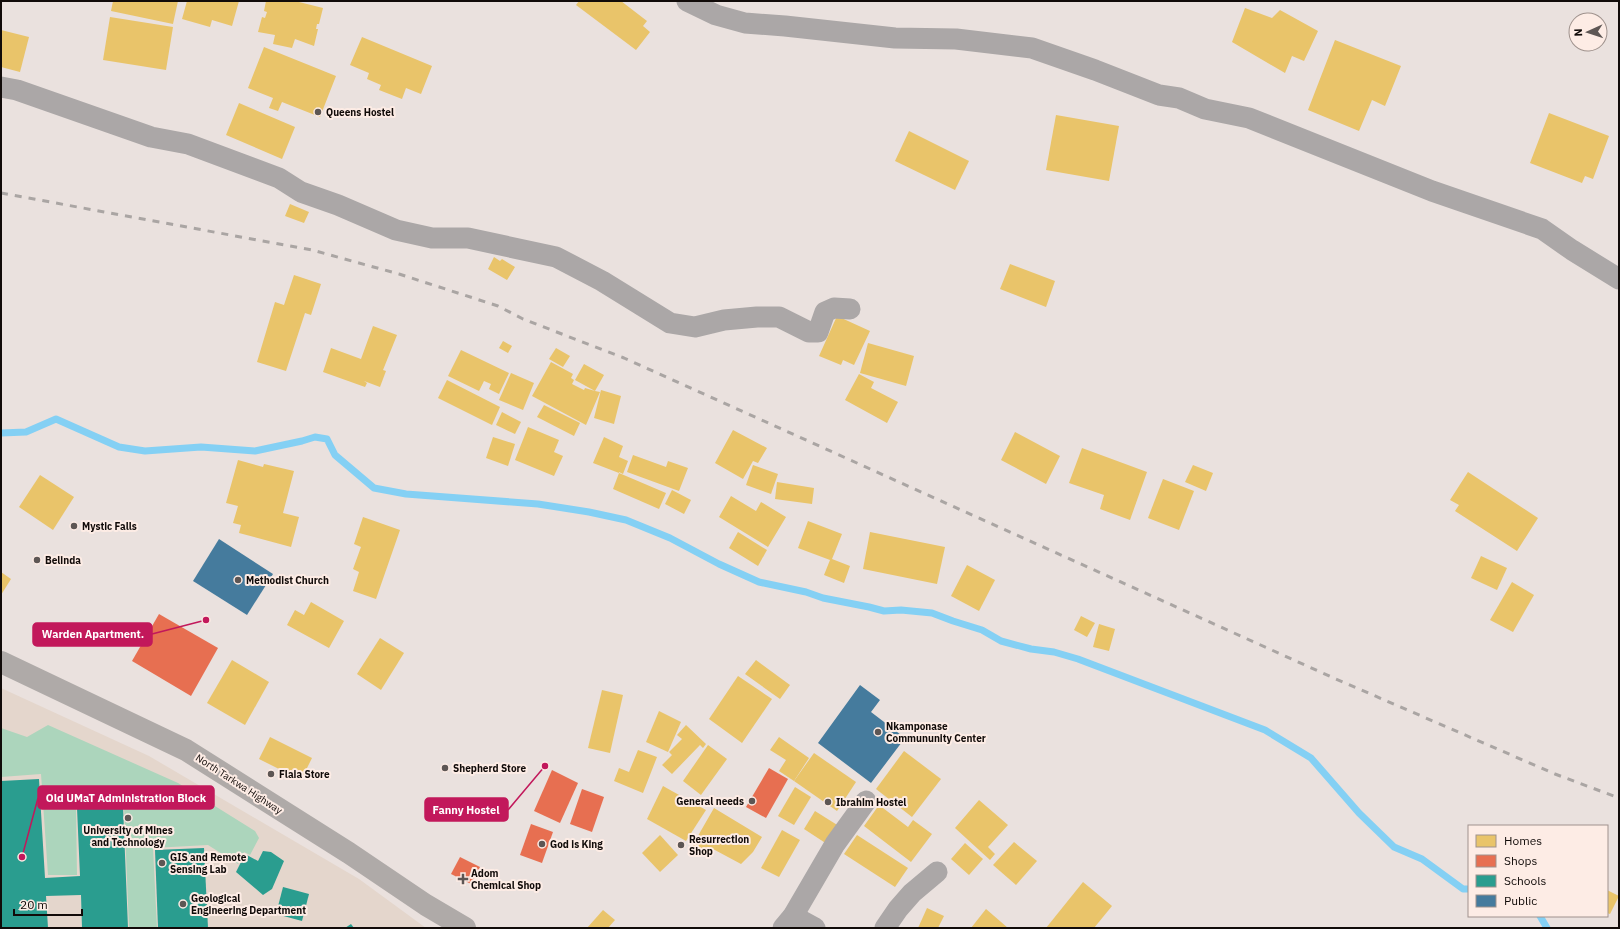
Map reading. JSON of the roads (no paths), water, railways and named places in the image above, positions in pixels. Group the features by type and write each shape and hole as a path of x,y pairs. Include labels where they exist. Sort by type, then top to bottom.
{"main road":[{"name":"North Tarkwa Highway","path":"2,664 186,750 349,853 426,905 465,928"}],"street":[{"path":"687,1 716,15 745,23 895,38 956,39 1032,48 1160,95 1179,98 1204,109 1249,118 1432,190 1542,229 1572,250 1619,279"},
{"path":"1,87 24,93 151,136 188,144 279,178 301,192 338,205 396,230 432,238 468,238 556,256 670,323 695,328 724,320 779,317 809,332 818,332 825,312 834,308 850,309"},
{"path":"816,928 788,922 835,844 866,802"},
{"path":"885,928 912,892 937,872"}],"waterway":[{"path":"1,433 26,432 56,419 119,447 145,451 201,447 255,451 315,437 327,439 335,455 374,488 406,494 538,504 589,512 626,520 670,538 719,564 759,582 884,611 901,610 932,613 982,630 1001,641 1031,649 1054,652 1078,659 1265,730 1311,758 1359,813 1394,847 1422,859 1463,889 1468,889"},
{"path":"1541,917 1547,928"}],"railway":[{"path":"1,193 312,250 399,274 498,306 523,319 624,358 1336,679 1555,774 1619,798"}],"place":[{"name":"Queens Hostel","path":"318,112"},
{"name":"Mystic Falls","path":"74,526"},
{"name":"Belinda","path":"37,560"},
{"name":"Methodist Church","path":"238,580"},
{"name":"Warden Apartment.","path":"206,620"},
{"name":"Nkamponase Commununity Center","path":"878,732"},
{"name":"Fanny Hostel","path":"545,766"},
{"name":"Shepherd Store","path":"445,768"},
{"name":"Flaia Store","path":"271,774"},
{"name":"General needs","path":"752,801"},
{"name":"Ibrahim Hostel","path":"828,802"},
{"name":"University of Mines and Technology","path":"128,818"},
{"name":"God is King","path":"542,844"},
{"name":"Resurrection Shop","path":"681,845"},
{"name":"Old UMaT Administration Block","path":"22,857"},
{"name":"GIS and Remote Sensing Lab","path":"162,863"},
{"name":"Adom Chemical Shop","path":"463,879"},
{"name":"Geological Engineering Department","path":"183,904"}]}
